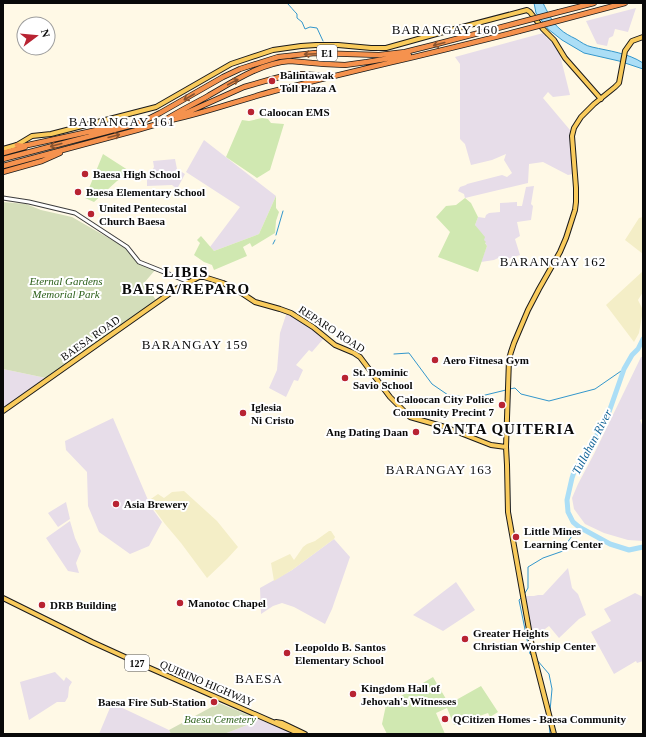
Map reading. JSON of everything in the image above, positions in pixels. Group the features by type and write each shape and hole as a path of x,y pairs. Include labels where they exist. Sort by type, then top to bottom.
{"highway":[{"name":"E1","path":"3,159 133,125 148,119 184,100 235,71 278,56 315,53 380,55 405,52 594,3"},
{"name":"E1","path":"162,122 185,118 267,93 626,3"},
{"name":"E1","path":"162,122 250,73 268,66 290,61 329,65 354,64 435,52"},
{"name":"E1","path":"3,166 137,130 184,114 244,87 291,74 335,76"},
{"path":"17,145 22,146 148,119"},
{"path":"3,153 36,143"},
{"path":"3,172 42,161 76,146"}],"main road":[{"path":"3,149 17,145 32,136 52,134 156,107 231,64 273,50 329,44 386,48 447,30 527,10 543,30 554,40 566,58 600,99"},
{"path":"554,734 533,652 508,512 506,447 509,359 510,352 531,304 560,252 575,210 576,202 572,136 574,128 586,112 619,83 625,53 628,46 632,41 643,37"},
{"name":"REPARO ROAD","path":"189,282 201,277 215,280 230,286 254,302 286,311 313,327 335,344 360,356 390,397 410,417 449,428 491,444 506,447"},
{"name":"BAESA ROAD","path":"3,412 159,300 189,282"},
{"name":"QUIRINO HIGHWAY","path":"3,598 92,642 300,734"},
{"name":"QUIRINO HIGHWAY","path":"274,722 282,723 305,734"}],"street":[{"path":"3,198 29,202 75,213 127,247 139,262 189,282"}],"shaded area":[{"path":"636,8 628,32 615,29 613,36 609,38 607,46 597,44 586,21"},
{"path":"547,32 546,37 559,51 570,95 553,97 548,92 543,98 570,130 573,174 568,175 543,162 529,164 528,183 465,198 464,194 458,191 460,187 502,175 507,177 512,173 504,160 506,154 492,160 471,165 465,144 460,139 460,64 455,57"},
{"path":"204,140 276,196 259,234 214,251 210,247 240,207 186,172"},
{"path":"175,159 177,169 185,174 177,189 172,185 147,186 147,180 154,167 153,161"},
{"path":"534,186 531,204 533,206 531,220 517,222 520,236 515,239 520,255 502,261 500,257 494,260 481,262 487,246 475,225 478,217 485,218 489,213 500,212 500,203 517,202 517,206 522,206 526,187"},
{"path":"643,217 643,254 625,240 639,218"},
{"path":"643,271 643,292 638,300 643,310 639,333 634,342 606,305"},
{"path":"287,312 324,338 312,352 309,350 296,365 303,370 298,381 294,380 286,397 269,388 277,370 280,333"},
{"path":"641,357 643,357 643,419 640,420 643,427 643,541 628,540 604,533 585,524 574,509 572,498"},
{"path":"3,369 46,378 3,409"},
{"path":"113,418 151,507 162,522 149,546 130,554 99,532 88,506 87,472 66,450 65,441"},
{"path":"184,491 217,521 238,547 207,578 148,501 158,494 164,498 172,492"},
{"path":"66,502 70,519 58,527 48,513"},
{"path":"70,521 81,551 76,563 79,573 68,571 46,538"},
{"path":"331,531 335,537 334,539 292,570 274,581 271,563 290,554 294,560 303,547"},
{"path":"334,539 350,557 332,609 325,624 294,607 282,603 273,606 261,614 260,588 292,570"},
{"path":"568,568 572,588 578,594 586,615 579,619 559,638 549,626 541,632 539,630 537,633 538,635 532,640 524,596 543,595"},
{"path":"456,582 475,610 443,631 413,615"},
{"path":"635,593 643,597 643,661 637,663 636,661 614,674 591,632 611,621 604,609"},
{"path":"55,672 64,681 66,677 72,682 69,687 68,697 65,702 57,702 29,720 20,682"},
{"path":"112,703 169,730 171,734 99,734"},
{"path":"258,719 297,734 224,734 255,722"}],"green space":[{"path":"262,118 268,119 271,123 284,124 270,170 257,178 226,157 242,120 249,121"},
{"path":"103,154 131,172 117,181 94,202 85,198"},
{"path":"276,196 276,208 279,212 276,221 275,233 252,247 250,243 243,247 247,256 214,270 212,265 204,262 194,255 200,243 197,240 201,236 214,251 259,234"},
{"path":"465,198 471,203 478,217 475,225 485,237 484,240 487,246 478,272 438,257 450,232 436,217 446,206 456,205"},
{"name":"Eternal Gardens Memorial Park","path":"3,202 26,204 41,210 72,217 126,248 138,262 156,269 144,283 156,300 46,378 3,369"},
{"path":"433,677 449,704 481,686 498,712 490,717 488,713 454,725 447,708 436,713 445,734 387,734 382,724 386,705"},
{"name":"Baesa Cemetery","path":"219,703 258,719 255,722 224,734 171,734 169,730"}],"water":[{"path":"534,3 543,3 555,24 567,34 588,46 631,57 643,63 643,69 619,61 584,53 562,40 548,29 536,13"}],"waterway":[{"path":"287,3 297,14 297,18 302,22 305,29 310,27 317,28 323,41"},
{"path":"276,235 283,211"},
{"path":"273,244 275,240"},
{"name":"Tullahan River","path":"643,339 624,369 609,412 589,450 575,469 567,500 568,512 573,522 579,527 610,544 629,550 643,547"},
{"path":"394,354 409,353 432,384 448,395 473,398 506,390"},
{"path":"509,389 515,388 521,394 549,401 595,389 624,369"},
{"path":"525,593 528,588 528,567 543,558 563,551 579,527"},
{"path":"522,597 519,600 530,654 533,657"},
{"path":"537,660 549,674 552,689 550,711"},
{"path":"549,723 550,734"}],"place":[{"name":"Balintawak Toll Plaza A","path":"272,81"},
{"name":"Caloocan EMS","path":"251,112"},
{"name":"Baesa High School","path":"85,174"},
{"name":"Baesa Elementary School","path":"78,192"},
{"name":"United Pentecostal Church Baesa","path":"91,214"},
{"name":"Aero Fitnesa Gym","path":"435,360"},
{"name":"St. Dominic Savio School","path":"345,378"},
{"name":"Caloocan City Police Community Precint 7","path":"502,405"},
{"name":"Iglesia Ni Cristo","path":"243,413"},
{"name":"Ang Dating Daan","path":"416,432"},
{"name":"Asia Brewery","path":"116,504"},
{"name":"Little Mines Learning Center","path":"516,537"},
{"name":"Manotoc Chapel","path":"180,603"},
{"name":"DRB Building","path":"42,605"},
{"name":"Greater Heights Christian Worship Center","path":"465,639"},
{"name":"Leopoldo B. Santos Elementary School","path":"287,653"},
{"name":"Kingdom Hall of Jehovah's Witnesses","path":"353,694"},
{"name":"Baesa Fire Sub-Station","path":"214,702"},
{"name":"QCitizen Homes - Baesa Community","path":"445,719"}],"district":[{"name":"BARANGAY 160","path":"445,29"},
{"name":"BARANGAY 161","path":"122,121"},
{"name":"BARANGAY 162","path":"553,261"},
{"name":"LIBIS BAESA/REPARO","path":"186,280"},
{"name":"BARANGAY 159","path":"195,344"},
{"name":"SANTA QUITERIA","path":"504,429"},
{"name":"BARANGAY 163","path":"439,469"},
{"name":"BAESA","path":"259,678"}]}
